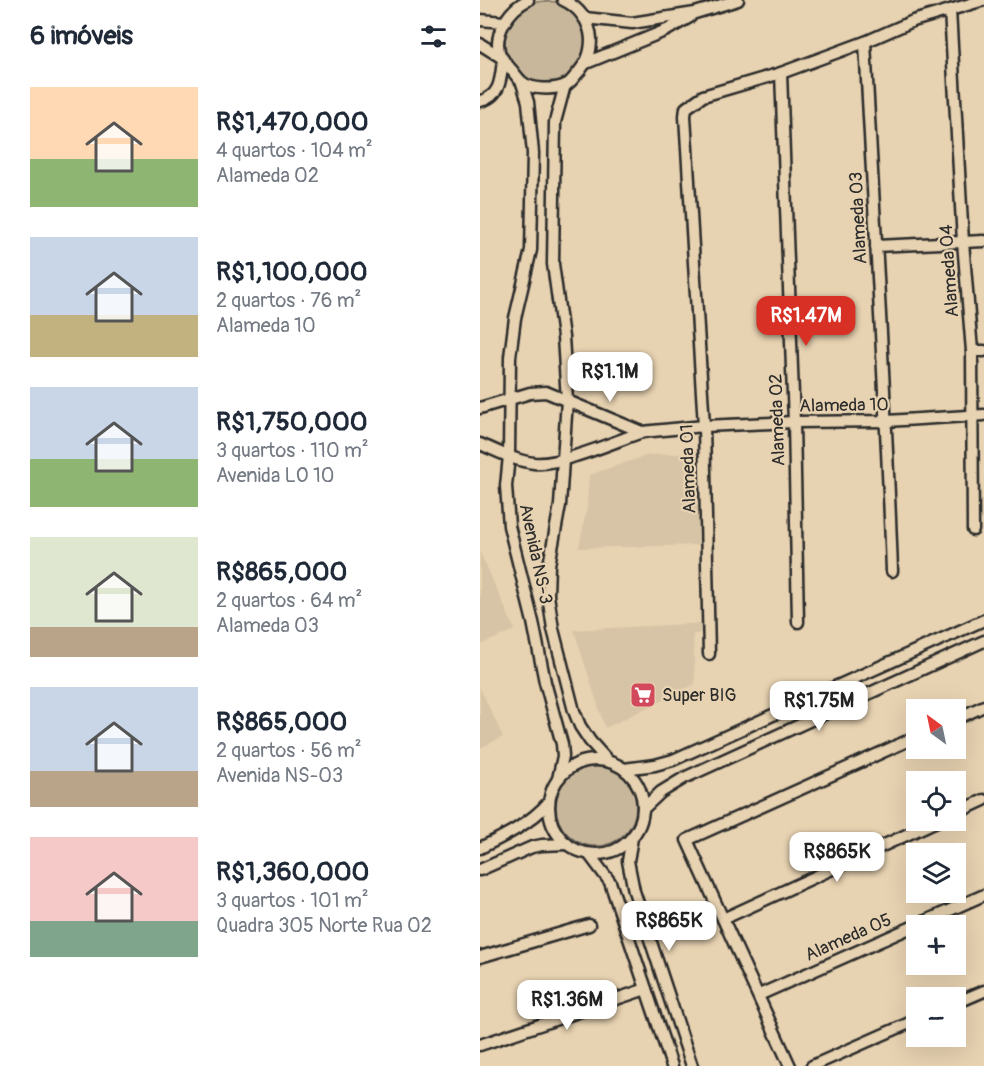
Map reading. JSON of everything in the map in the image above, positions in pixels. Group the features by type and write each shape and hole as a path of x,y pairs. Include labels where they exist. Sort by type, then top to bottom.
{"street":[{"path":"480,101 491,97 497,91 502,58 499,45 504,22 513,9 528,0"},
{"path":"563,0 577,8 585,18 591,32 591,48 586,63"},
{"path":"585,18 632,23 695,13 738,0"},
{"path":"781,73 866,42 913,21 984,0"},
{"name":"Alameda 04","path":"950,10 963,242 978,416 974,530"},
{"path":"480,44 502,58 522,83 543,89 565,85 586,63 667,30 695,13"},
{"path":"480,20 504,22"},
{"name":"Alameda 03","path":"866,42 887,421 892,571"},
{"name":"Alameda 01","path":"709,654 704,426 685,116 688,105 703,96 781,73"},
{"name":"Alameda 02","path":"781,73 794,422 798,622"},
{"name":"Avenida NS-3","path":"522,83 528,102 533,153 531,250 515,318 510,357 509,456 506,486 509,526 545,682 562,744 563,756 558,779 549,802"},
{"name":"Avenida NS-3","path":"565,85 555,122 553,264 567,400 559,517 548,578 553,629 560,664 580,726 608,761 624,769 637,782 644,808"},
{"path":"876,246 984,241"},
{"path":"972,351 984,351"},
{"name":"Alameda 10","path":"480,408 538,391 567,400 642,432 704,426 978,416"},
{"path":"480,444 509,456 536,463 562,459 642,432"},
{"path":"624,769 670,761 984,620"},
{"path":"692,1066 634,891 628,861 632,838 641,822 644,808 661,792 684,778 984,641"},
{"path":"966,714 984,706"},
{"path":"790,1066 687,840 906,741"},
{"path":"558,779 568,769 581,763 595,760 608,761"},
{"path":"966,808 984,800"},
{"path":"549,802 550,816 560,838 567,844 589,854 613,851 632,838"},
{"path":"480,848 516,829 549,802"},
{"path":"723,919 915,831"},
{"path":"480,870 532,847 567,844"},
{"path":"589,854 610,882 672,1066"},
{"name":"Alameda 05","path":"759,995 984,895"},
{"path":"480,957 589,925"},
{"path":"480,1045 646,989"},
{"path":"966,999 984,991"},
{"path":"812,1066 906,1024"}],"shaded area":[{"path":"546,1 562,4 575,13 584,26 587,42 584,58 575,71 562,80 546,83 530,80 517,71 508,58 505,42 508,26 517,13 530,4"},
{"path":"700,453 703,545 579,548 587,507 589,475 648,455"},
{"path":"480,552 515,630 480,645"},
{"path":"705,623 706,633 693,634 695,684 605,728 574,630"},
{"path":"480,688 503,737 480,748"},
{"path":"596,766 611,769 624,778 633,791 636,806 633,821 624,834 611,843 596,846 581,843 568,834 559,821 556,806 559,791 568,778 581,769"}],"place":[{"name":"Super BIG","path":"643,695"}]}
